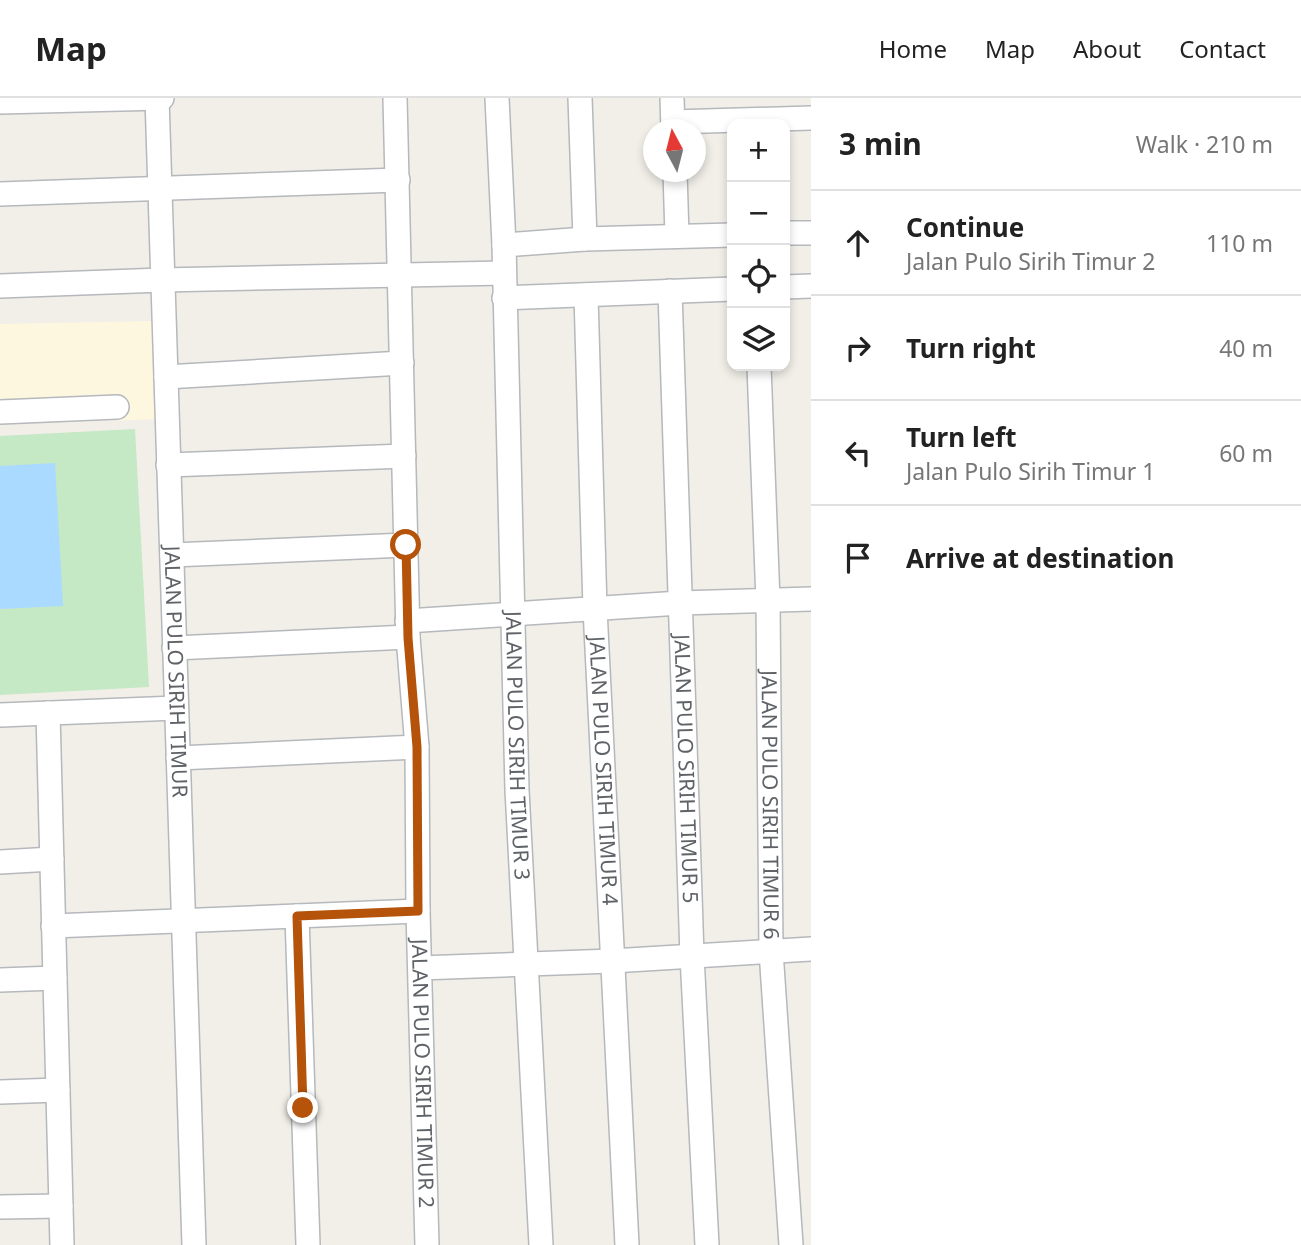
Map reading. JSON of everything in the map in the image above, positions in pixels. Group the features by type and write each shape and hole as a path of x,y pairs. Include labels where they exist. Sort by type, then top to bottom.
{"street":[{"path":"0,102 159,98"},
{"name":"JALAN PULO SIRIH TIMUR","path":"159,98 159,188 194,1245"},
{"name":"JALAN PULO SIRIH TIMUR 2","path":"395,98 407,629 417,747 418,911 427,1245"},
{"name":"JALAN PULO SIRIH TIMUR 3","path":"498,98 517,790 541,1245"},
{"path":"580,98 585,239"},
{"path":"672,98 673,119"},
{"path":"706,124 811,118"},
{"path":"0,194 398,180"},
{"path":"675,182 677,236"},
{"path":"790,233 811,233"},
{"path":"504,245 585,239 727,235"},
{"path":"0,286 504,273"},
{"path":"790,287 811,286"},
{"path":"505,298 727,289"},
{"name":"JALAN PULO SIRIH TIMUR 5","path":"670,291 692,956 708,1245"},
{"name":"JALAN PULO SIRIH TIMUR 4","path":"586,295 595,609 627,1245"},
{"path":"166,377 402,363"},
{"name":"JALAN PULO SIRIH TIMUR 6","path":"759,371 768,601 771,951 791,1245"},
{"path":"0,412 117,407"},
{"path":"168,465 404,456"},
{"path":"172,555 406,545"},
{"path":"174,648 407,629 512,614 680,603 811,599"},
{"path":"0,715 176,708"},
{"path":"48,713 62,1245"},
{"path":"178,758 417,747"},
{"path":"0,862 52,859"},
{"path":"54,926 418,911"},
{"path":"297,916 308,1245"},
{"path":"420,968 611,961 811,949"},
{"path":"0,980 55,978"},
{"path":"0,1092 58,1090"},
{"path":"0,1207 61,1206"}],"shaded area":[{"path":"156,321 159,419 0,424 0,324"}],"green space":[{"path":"135,429 149,687 0,695 0,436"}],"water":[{"path":"55,463 63,606 0,609 0,466"}],"route":[{"path":"303,1108 297,916 418,911 417,747 408,638 406,545"}]}
